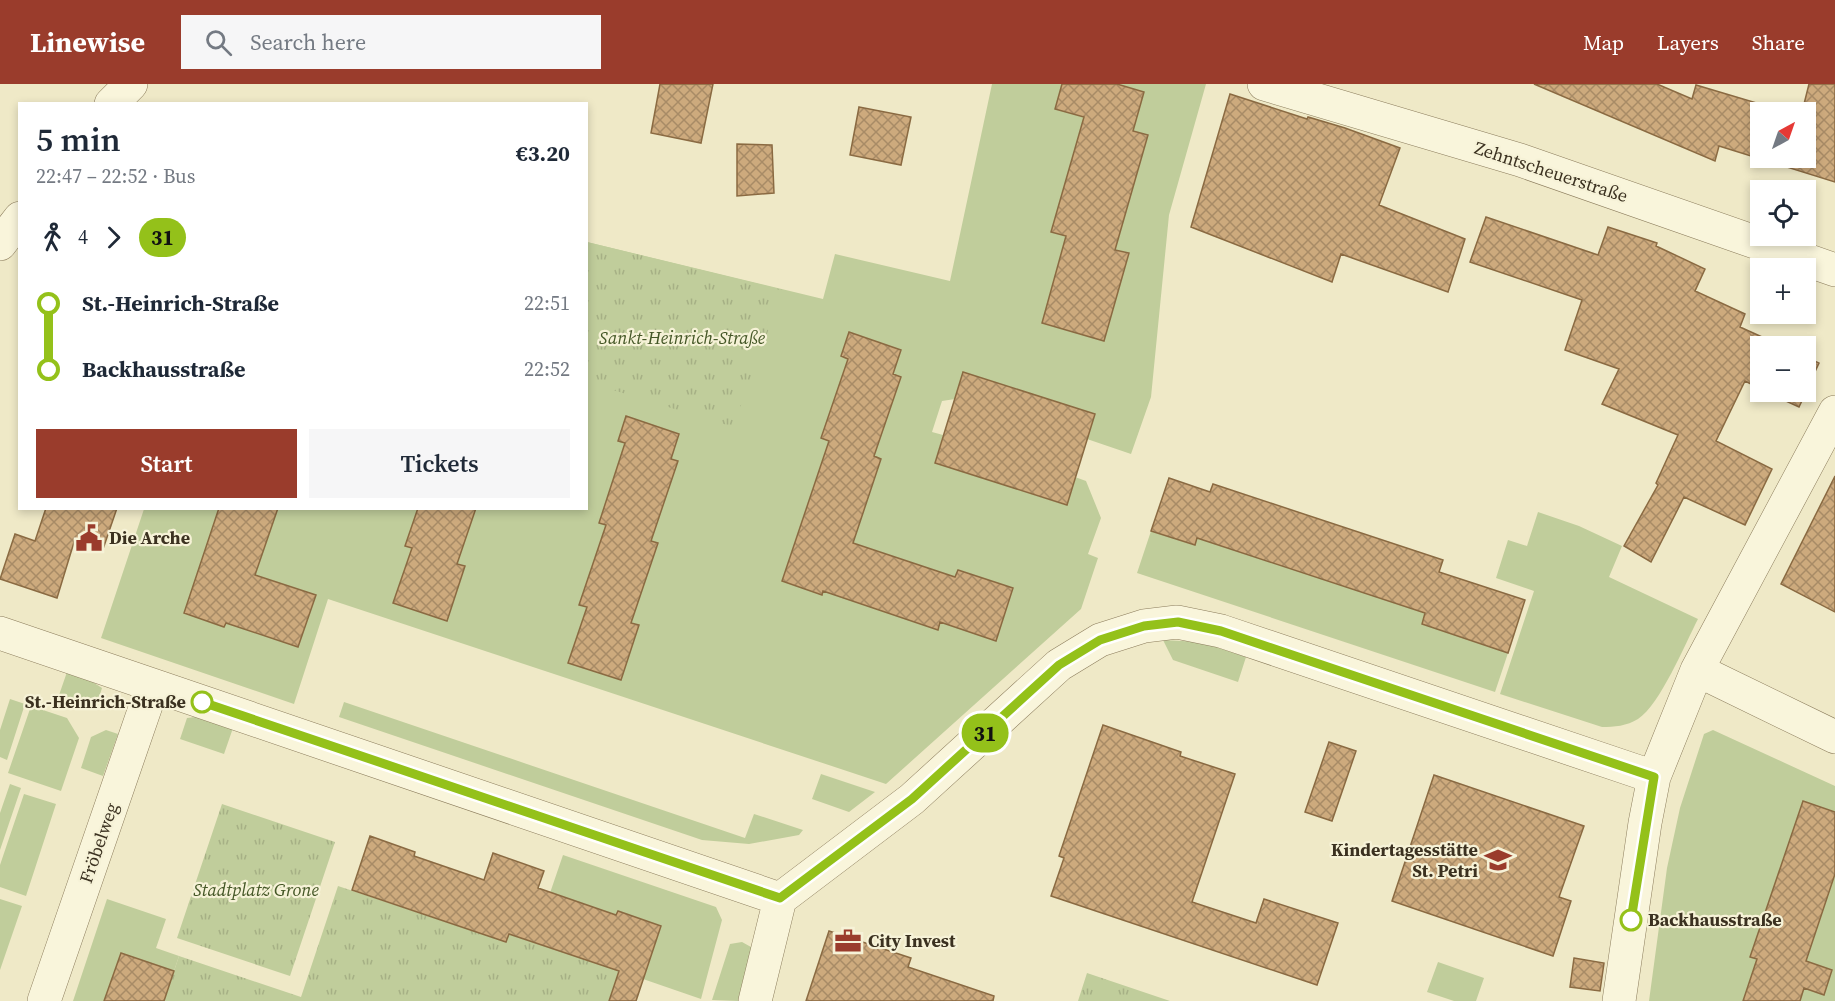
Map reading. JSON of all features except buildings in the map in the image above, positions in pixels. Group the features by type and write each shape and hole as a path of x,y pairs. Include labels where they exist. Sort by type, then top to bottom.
{"street":[{"path":"113,102 132,84"},
{"name":"Zehntscheuerstraße","path":"1264,84 1520,159 1835,270"},
{"path":"0,244 18,221"},
{"path":"1619,1001 1654,777 1697,670 1835,412"},
{"path":"755,1001 780,898 912,799 1059,665 1100,640 1144,626 1178,622 1221,631 1654,777"},
{"path":"0,633 780,898"},
{"path":"1697,670 1835,737"},
{"name":"Fröbelweg","path":"44,1001 153,685"}],"green space":[{"path":"992,84 1206,84 1169,215 1151,397 1131,454 1087,439 1095,414 955,399 942,401 932,432 943,435 935,463 1066,505 1075,477 1086,481 1101,518 1088,554 1098,558 1081,609 886,784 328,599 294,704 101,638 144,510 588,510 588,242 823,299 835,254 950,281"},
{"name":"Sankt-Heinrich-Straße","path":"588,242 783,290 733,427 588,382"},
{"path":"1538,512 1579,526 1622,546 1609,577 1698,619 1655,701 1634,721 1620,726 1602,727 1500,694 1534,591 1496,578 1508,540 1527,546"},
{"path":"1151,531 1194,545 1197,538 1425,613 1422,624 1508,653 1495,692 1137,573"},
{"path":"1163,640 1201,642 1246,657 1238,682 1173,660"},
{"path":"67,672 88,679 102,688 95,710 58,698"},
{"path":"10,699 25,704 7,760 0,757 0,730"},
{"path":"344,702 745,838 754,814 803,830 799,835 749,844 702,840 339,717"},
{"path":"31,706 67,718 79,738 61,791 8,773"},
{"path":"203,717 233,728 224,754 180,739 187,718"},
{"path":"106,730 118,734 103,776 81,768 91,737"},
{"path":"1713,730 1835,786 1835,1001 1649,1001 1667,868 1680,808 1704,734"},
{"path":"821,774 875,792 849,812 812,799"},
{"path":"10,784 21,788 0,850 0,813"},
{"path":"24,794 56,804 26,896 0,887 0,865"},
{"name":"Stadtplatz Grone","path":"222,804 335,842 290,976 177,938"},
{"path":"563,855 716,907 722,920 701,999 643,979 661,926 618,911 616,915 550,893"},
{"path":"338,886 506,942 509,934 619,971 609,1001 164,1001 179,956 301,997"},
{"path":"0,899 22,906 0,970"},
{"path":"107,899 166,919 156,948 179,956 164,1001 73,1001"},
{"path":"742,942 751,947 752,951 739,1001 712,1000 730,944"},
{"path":"1438,962 1484,978 1476,1001 1454,1001 1427,992"},
{"path":"1087,973 1170,1001 1078,1001"}],"bus line":[{"name":"31","path":"202,702 780,898 912,799 1059,665 1100,640 1144,626 1178,622 1221,631 1654,777 1631,920"}],"place":[{"name":"Die Arche","path":"89,538"},
{"name":"St.-Heinrich-Straße","path":"202,702"},
{"name":"Kindertagesstätte St. Petri","path":"1498,860"},
{"name":"Backhausstraße","path":"1631,920"},
{"name":"City Invest","path":"848,941"}]}
